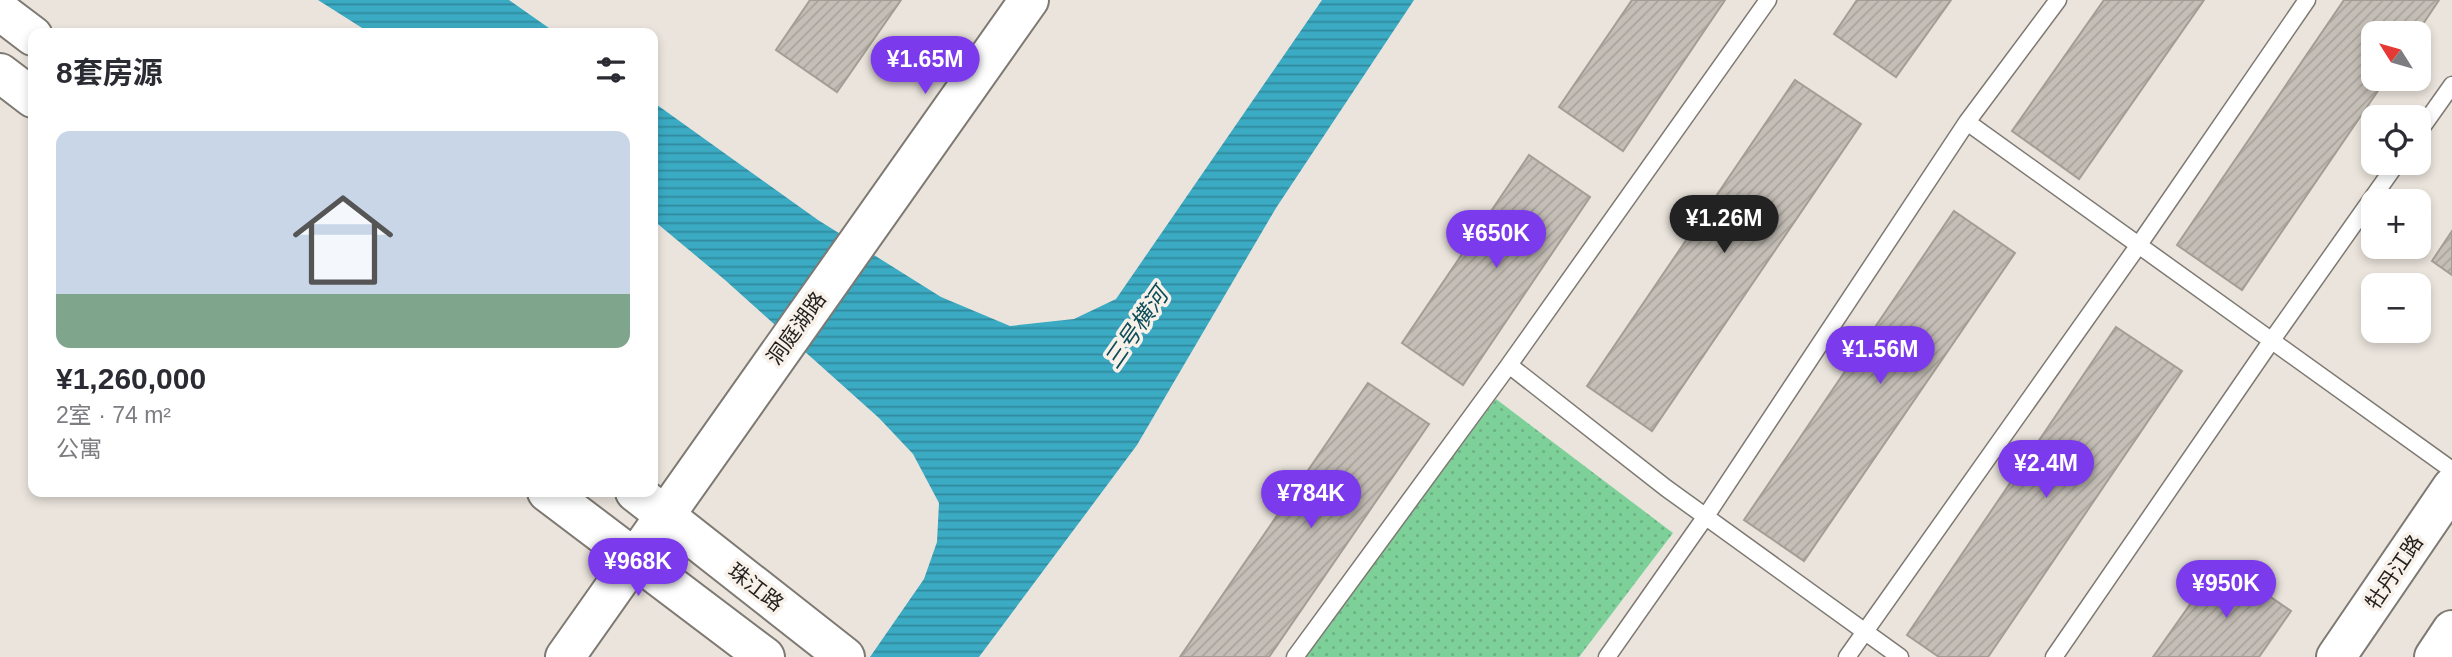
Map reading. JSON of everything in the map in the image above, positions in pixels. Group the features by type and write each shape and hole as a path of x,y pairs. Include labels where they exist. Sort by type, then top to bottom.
{"street":[{"name":"洞庭湖路","path":"565,657 1029,0"},
{"path":"0,11 28,32"},
{"path":"0,73 28,94"},
{"name":"牡丹江路","path":"2336,657 2452,487"},
{"path":"554,497 765,657"},
{"name":"珠江路","path":"642,497 844,656"},
{"path":"2434,657 2452,630"}],"lane":[{"path":"1295,657 1509,365 1768,0"},
{"path":"1607,657 1706,516 1967,122 2058,0"},
{"path":"1847,657 2138,246 2307,0"},
{"path":"2431,115 2452,85"},
{"path":"1967,122 2452,470"},
{"path":"2054,657 2389,175"},
{"path":"1509,365 1706,516 1900,657"}],"green space":[{"path":"1496,399 1673,533 1579,657 1301,657"}],"water":[{"path":"318,0 509,0 549,28 362,28"},
{"name":"三号横河","path":"1322,0 1414,0 1276,208 1137,445 979,657 870,657 924,579 937,542 939,503 913,454 879,418 725,280 658,224 658,106 818,220 941,297 1010,326 1074,319 1116,299"}],"building":[{"path":"810,0 901,0 837,92 776,50"},
{"path":"1632,0 1725,0 1623,151 1559,107"},
{"path":"1857,0 1951,0 1896,77 1834,34"},
{"path":"2104,0 2204,0 2079,179 2012,131"},
{"path":"2344,0 2439,0 2425,21 2361,21 2361,91 2378,91 2368,105 2361,105 2361,116 2242,290 2177,245"},
{"path":"1795,80 1861,124 1652,431 1587,386"},
{"path":"1529,155 1590,197 1463,385 1402,343"},
{"path":"1954,211 2015,253 1804,561 1744,520"},
{"path":"2452,231 2452,275 2432,261"},
{"path":"2116,327 2182,371 1988,657 1939,657 1907,635"},
{"path":"1368,383 1429,424 1269,657 1180,657"},
{"path":"2220,562 2291,611 2259,657 2153,657"}]}
